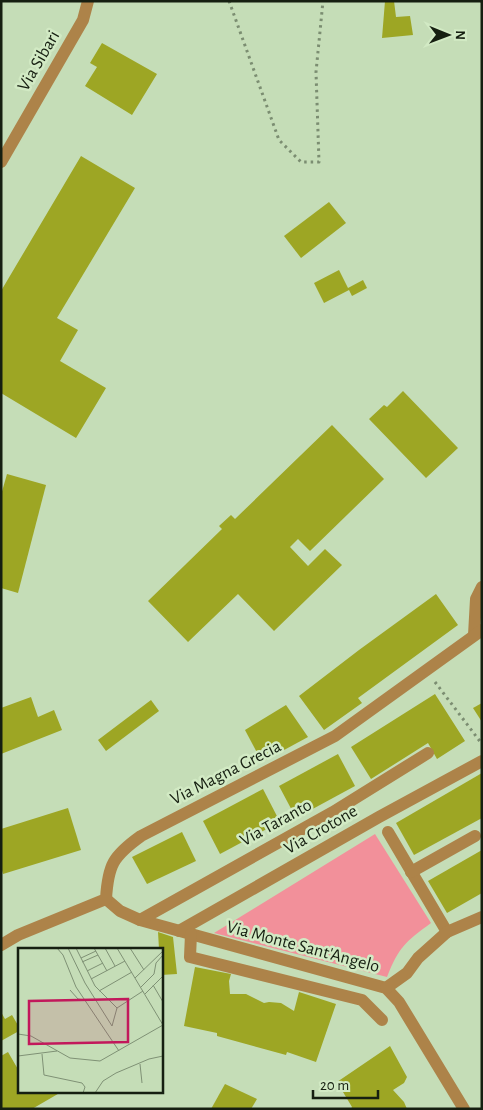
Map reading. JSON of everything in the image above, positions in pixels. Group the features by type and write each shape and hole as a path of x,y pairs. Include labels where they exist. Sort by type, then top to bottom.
{"street":[{"name":"Via Sibari","path":"1,162 83,20 88,1"},
{"path":"478,632 476,599 482,587"},
{"name":"Via Magna Grecia","path":"106,899 107,880 114,861 124,848 141,836 335,736 478,632"},
{"name":"Via Taranto","path":"140,920 333,812 428,753"},
{"name":"Via Crotone","path":"185,933 379,817 482,761"},
{"path":"388,832 447,932"},
{"path":"411,872 475,836"},
{"path":"1,945 18,935 106,899"},
{"name":"Via Monte Sant'Angelo","path":"106,899 120,911 140,920 386,988 399,1002 464,1109"},
{"path":"386,988 407,973 418,958 447,932 482,917"},
{"path":"185,933 190,957 362,1000 382,1020"}],"path":[{"path":"229,1 279,140 301,162 319,162 316,72 323,1"},
{"path":"426,670 482,744"}],"shaded area":[{"path":"375,834 431,923 415,935 399,952 387,977 214,933"}],"building":[{"path":"385,1 394,1 396,17 410,16 413,35 382,38"},
{"path":"102,43 157,74 132,115 85,86 97,67 90,63"},
{"path":"81,156 135,188 57,318 78,330 60,361 106,388 76,438 1,393 1,291"},
{"path":"329,202 346,223 301,258 284,236"},
{"path":"339,270 348,288 363,280 367,288 352,296 349,290 324,303 314,283"},
{"path":"403,391 458,448 426,478 369,419 384,405 387,407"},
{"path":"332,425 384,479 310,551 298,539 290,547 308,566 325,549 342,565 274,631 238,594 188,642 148,601 222,529 219,526 231,515 235,519"},
{"path":"7,474 46,485 18,593 1,588 1,495"},
{"path":"436,594 458,625 358,698 362,703 324,730 299,696"},
{"path":"435,694 465,741 437,759 428,743 371,779 351,747"},
{"path":"31,697 38,717 54,710 62,730 1,754 1,708"},
{"path":"151,700 159,711 106,751 98,740"},
{"path":"482,703 482,722 473,708"},
{"path":"286,705 308,737 262,762 245,730"},
{"path":"338,754 355,786 296,818 279,786"},
{"path":"482,773 482,818 414,855 396,823"},
{"path":"263,789 280,822 220,854 203,821"},
{"path":"68,808 81,850 3,874 1,867 1,829"},
{"path":"182,832 196,861 147,884 132,857"},
{"path":"482,850 482,893 447,913 428,881"},
{"path":"158,932 173,937 177,974 162,975 162,948 159,948"},
{"path":"195,967 231,974 229,981 230,994 246,994 264,1003 281,1003 294,1011 299,992 336,1004 316,1062 287,1052 286,1055 217,1036 217,1033 184,1026"},
{"path":"1,1012 5,1019 12,1015 18,1025 18,1032 1,1041"},
{"path":"390,1046 407,1077 404,1083 393,1090 404,1102 407,1109 351,1109 352,1107 337,1082"},
{"path":"8,1052 18,1069 18,1092 61,1092 32,1109 1,1109 1,1056"},
{"path":"225,1084 257,1099 251,1109 211,1109"}]}
